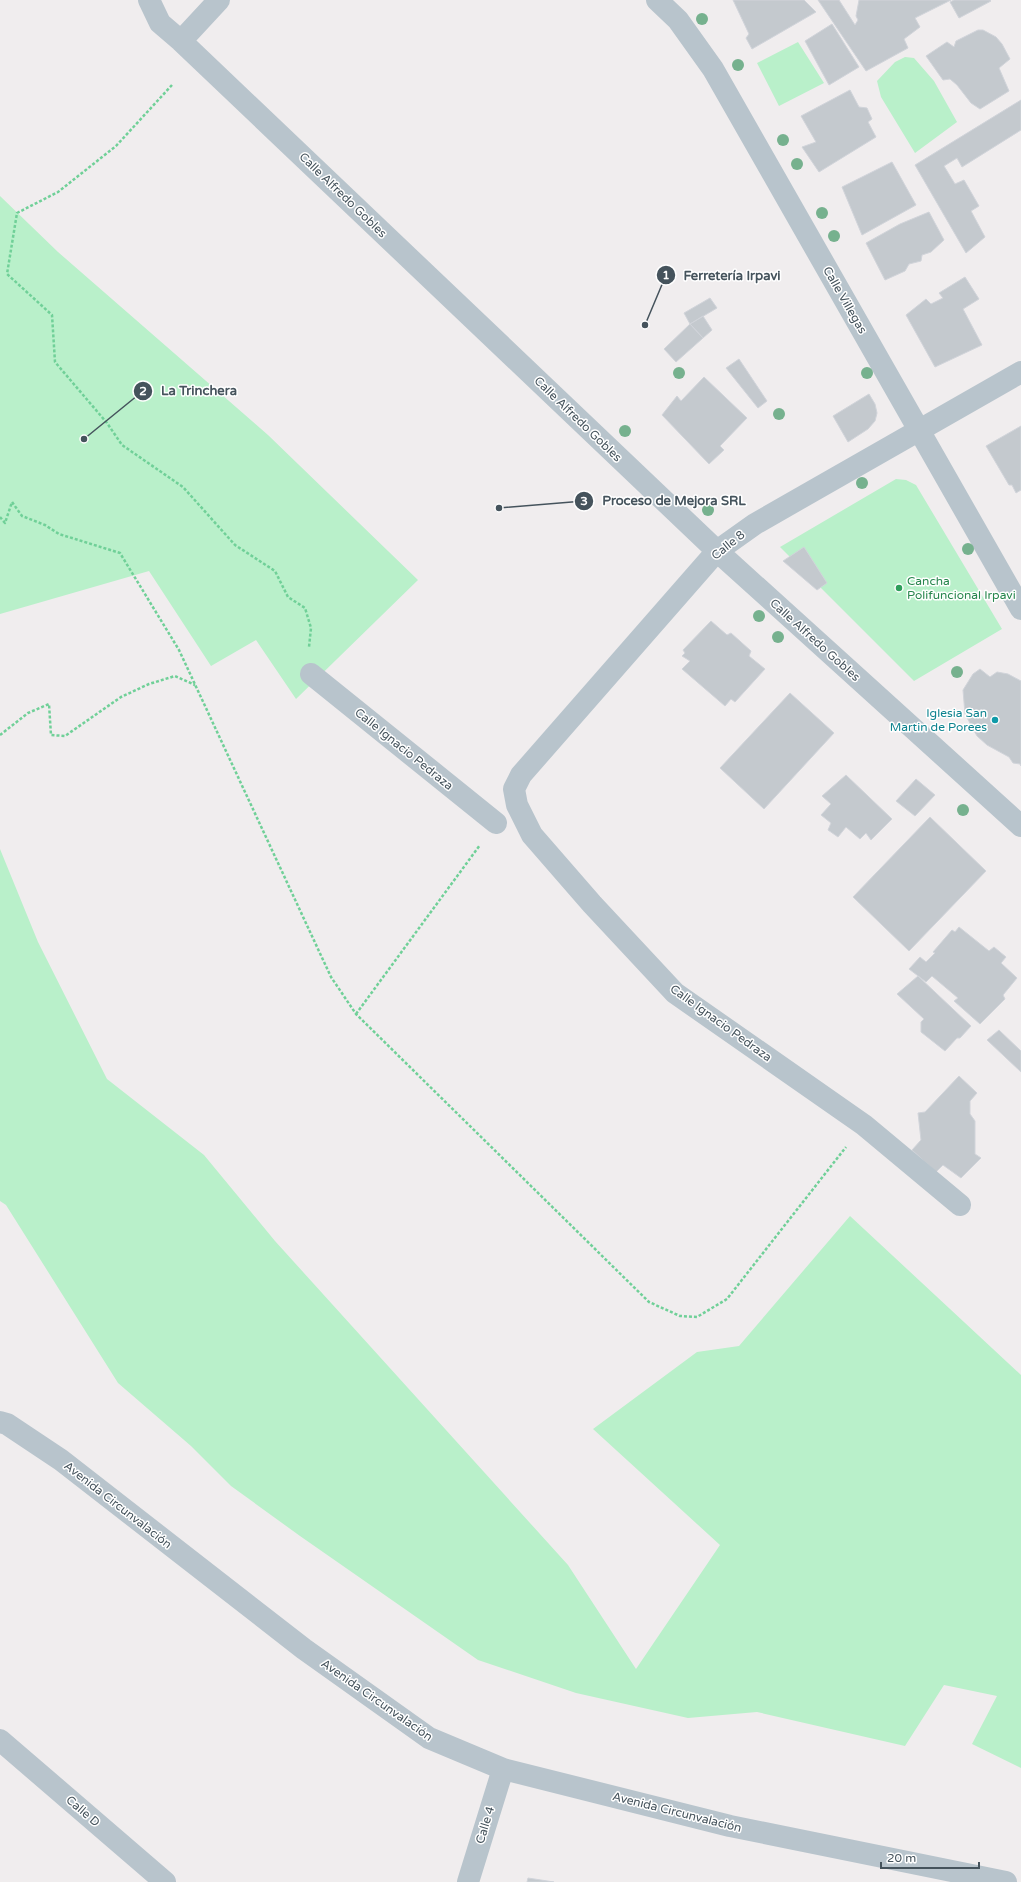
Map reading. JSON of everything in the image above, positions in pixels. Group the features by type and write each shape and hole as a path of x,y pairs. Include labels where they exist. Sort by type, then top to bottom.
{"street":[{"name":"Calle Alfredo Gobles","path":"149,0 160,23 181,40 717,551 1021,826"},
{"path":"181,40 218,0"},
{"name":"Calle Villegas","path":"657,0 678,20 713,69 1021,609"},
{"name":"Calle 8","path":"517,805 514,790 522,775 717,551 755,524 1021,372"},
{"name":"Calle Ignacio Pedraza","path":"311,674 496,823"},
{"name":"Calle Ignacio Pedraza","path":"517,805 532,835 592,904 675,993 864,1125 960,1205"},
{"name":"Avenida Circunvalación","path":"0,1422 7,1424 61,1460 304,1649 429,1738 503,1769 730,1826 1006,1882"},
{"name":"Calle D","path":"4,1749 165,1882"},
{"name":"Calle 4","path":"468,1882 503,1769"}],"path":[{"path":"172,85 116,146 58,192 17,212 7,274 52,315 55,362 107,423 122,445 183,487 235,545 275,571 288,597 305,608 311,628 305,664 311,674"},
{"path":"0,517 5,523 12,502 22,516 59,534 120,553 173,638 331,977 356,1014 649,1302 680,1316 697,1317 727,1299 864,1125"},
{"path":"0,735 28,713 49,704 51,735 65,736 121,697 149,684 175,676 196,685"},
{"path":"356,1014 496,823"}],"green space":[{"path":"798,42 824,83 779,106 757,63"},
{"path":"905,57 914,58 934,81 957,122 915,153 881,97 877,81 895,62"},
{"path":"0,196 58,252 268,435 418,580 296,699 256,640 211,666 149,571 0,614"},
{"name":"Cancha Polifuncional Irpavi","path":"896,479 906,480 916,485 1002,629 914,681 780,547"},
{"path":"0,849 38,942 107,1079 204,1155 275,1241 568,1565 636,1669 720,1545 593,1429 697,1352 739,1346 850,1216 1021,1375 1021,1768 972,1744 997,1696 944,1685 905,1746 757,1712 688,1718 576,1693 478,1660 231,1486 191,1446 118,1383 6,1205 0,1201"}],"building":[{"path":"733,0 804,0 816,12 752,49 746,38 749,34"},
{"path":"818,0 839,0 855,25 858,20 856,16 859,0 951,0 915,18 920,27 904,39 908,48 866,71"},
{"path":"954,0 991,1 959,18 950,2"},
{"path":"832,24 859,67 829,85 805,41"},
{"path":"978,30 983,30 996,37 1002,44 1010,59 999,68 1009,91 980,109 971,103 957,85 950,79 943,80 926,56 947,42 954,47 956,41"},
{"path":"850,90 859,107 867,108 872,119 868,122 876,137 819,172 802,147 816,142 801,116"},
{"path":"1021,100 1021,130 962,167 957,158 944,166 955,184 964,180 979,206 971,211 985,237 966,253 915,165"},
{"path":"892,162 916,205 862,235 842,187"},
{"path":"929,212 944,240 931,252 922,255 921,261 909,264 905,271 885,280 866,243 900,224"},
{"path":"965,277 979,299 963,309 982,345 935,367 906,315 926,299 931,304 943,298 939,293"},
{"path":"710,298 717,308 690,324 684,313"},
{"path":"703,316 712,330 703,338 690,324"},
{"path":"690,324 703,338 676,362 664,349"},
{"path":"739,359 767,401 758,408 726,368"},
{"path":"704,377 747,418 720,446 724,450 709,464 662,415 677,396 681,401"},
{"path":"869,394 875,404 877,413 875,421 868,429 848,442 833,416"},
{"path":"1021,426 1021,490 1016,493 1012,485 1009,485 986,446"},
{"path":"804,547 827,583 817,590 783,561"},
{"path":"711,621 727,635 731,633 751,651 749,656 765,669 735,702 731,699 725,706 682,669 690,661 682,656 685,653 683,650"},
{"name":"Iglesia San Martin de Porees","path":"980,669 990,677 997,672 1008,674 1021,681 1021,766 1020,764 1013,763 1009,757 987,745 977,736 965,714 963,690 973,674"},
{"path":"790,693 834,733 764,809 720,768"},
{"path":"846,775 892,819 871,840 866,833 860,839 846,827 838,837 828,830 831,823 821,815 831,804 822,796"},
{"path":"916,779 935,795 915,816 896,801"},
{"path":"930,817 986,871 909,951 853,897"},
{"path":"959,927 989,951 994,947 1006,957 1001,963 1017,978 1003,995 1005,999 980,1024 954,1001 958,998 932,976 926,982 909,969 920,957 926,962 935,953 933,952 952,930 955,932"},
{"path":"918,976 971,1026 945,1051 921,1032 921,1022 924,1019 897,994"},
{"path":"999,1030 1021,1051 1021,1072 987,1040"},
{"path":"959,1076 977,1093 970,1101 970,1114 975,1121 975,1154 981,1158 961,1178 943,1165 936,1172 912,1150 921,1140 918,1113 925,1112"},
{"path":"528,1878 554,1882 527,1882"}],"place":[{"name":"Ferretería Irpavi","path":"645,325"},
{"name":"La Trinchera","path":"84,439"},
{"name":"Proceso de Mejora SRL","path":"499,508"},
{"name":"Cancha Polifuncional Irpavi","path":"899,588"},
{"name":"Iglesia San Martin de Porees","path":"995,720"}]}
